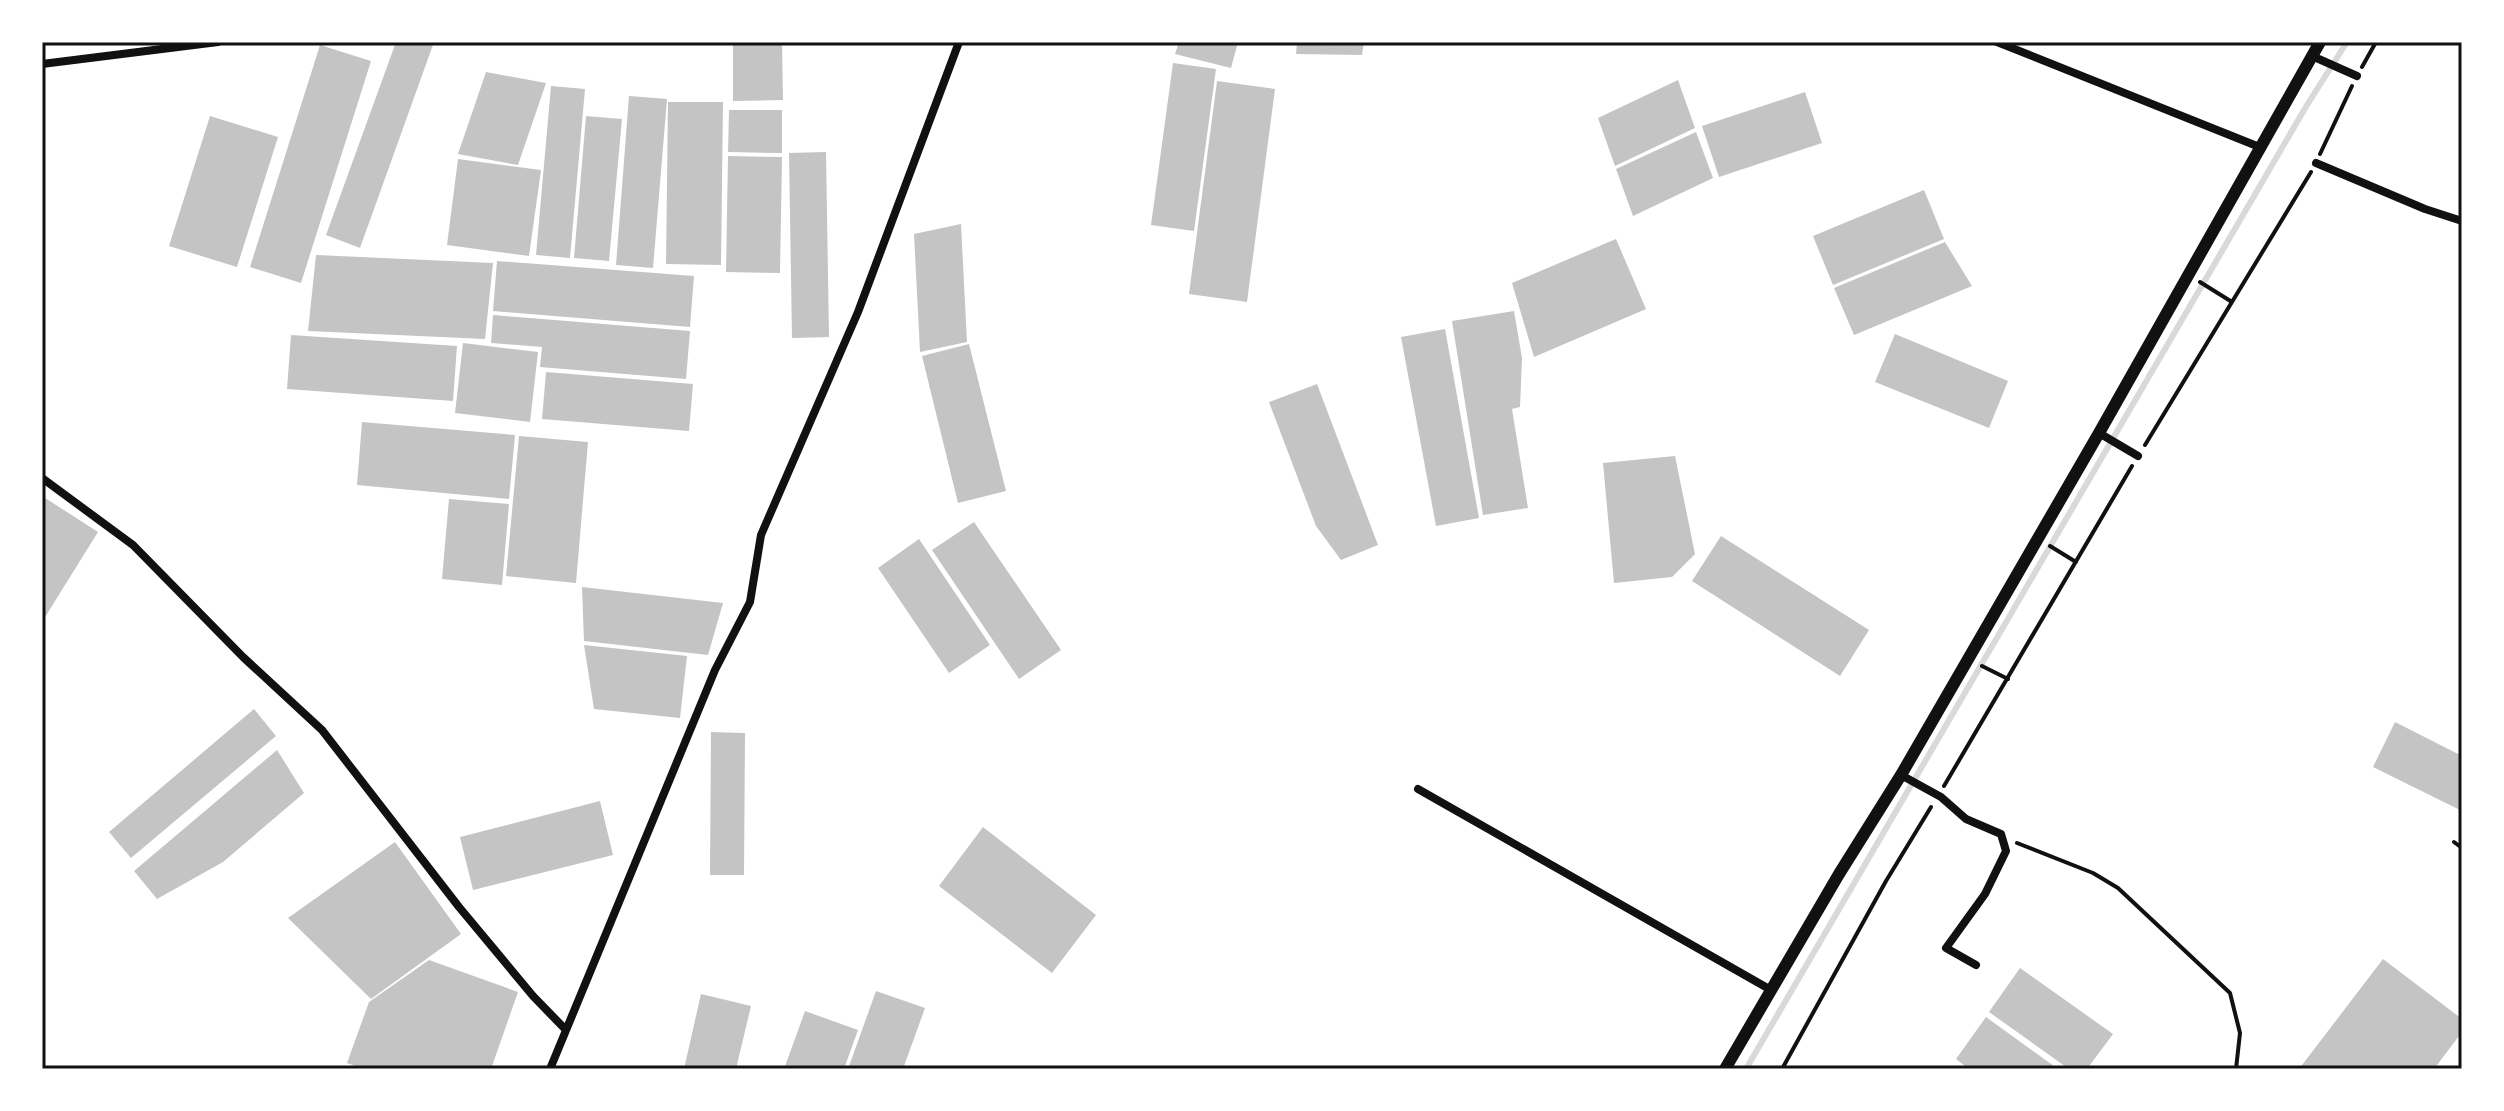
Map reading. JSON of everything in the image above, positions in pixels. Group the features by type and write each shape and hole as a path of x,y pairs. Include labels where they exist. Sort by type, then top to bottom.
{"street":[{"path":"42,64 218,42"},
{"path":"550,1069 715,670 750,602 761,535 858,312 959,42"},
{"path":"1997,42 2262,148"},
{"path":"1725,1069 1839,874 1903,776 2101,435 2262,148 2318,59 2320,42"},
{"path":"2318,59 2357,76"},
{"path":"2316,163 2425,209 2462,221"},
{"path":"2101,435 2138,456"},
{"path":"42,478 133,545 243,657 322,730 459,907 533,996 566,1030"},
{"path":"1903,776 1939,795 1966,819 2001,834 2006,851 1985,894 1946,948 1976,965"},
{"path":"1418,789 1771,990"}],"path":[{"path":"1782,1069 1886,881 2316,163 2376,42"},
{"path":"2212,289 2232,302"},
{"path":"2058,551 2076,562"},
{"path":"1989,669 2008,679"},
{"path":"2001,834 2093,873 2118,888 2230,993 2240,1033 2236,1069"},
{"path":"2454,842 2462,848"}],"building":[{"path":"396,42 434,42 360,248 326,235"},
{"path":"733,42 782,42 783,100 733,101"},
{"path":"1179,42 1238,42 1231,68 1175,54"},
{"path":"1297,42 1364,42 1362,55 1296,54"},
{"path":"320,45 371,61 301,283 250,267"},
{"path":"1173,63 1216,69 1194,231 1151,225"},
{"path":"486,72 546,83 518,165 458,154"},
{"path":"1678,80 1695,128 1615,166 1598,118"},
{"path":"1217,81 1275,89 1247,302 1189,294"},
{"path":"551,86 585,89 570,258 536,255"},
{"path":"1805,92 1822,143 1719,177 1702,126"},
{"path":"629,96 667,99 653,268 616,265"},
{"path":"668,102 723,102 721,265 666,264"},
{"path":"729,110 782,110 782,153 728,152"},
{"path":"210,116 278,137 237,267 169,246"},
{"path":"586,116 622,119 609,261 574,258"},
{"path":"1696,132 1713,178 1633,216 1616,169"},
{"path":"826,152 829,337 792,338 789,153"},
{"path":"728,156 782,157 780,273 726,272"},
{"path":"458,159 541,170 529,256 447,245"},
{"path":"1924,190 1944,239 1833,285 1813,236"},
{"path":"961,224 967,342 920,352 914,234"},
{"path":"1616,239 1646,309 1534,357 1512,283"},
{"path":"1945,242 1972,286 1854,335 1834,288"},
{"path":"316,255 493,263 485,339 308,331"},
{"path":"497,261 694,276 690,327 493,311"},
{"path":"1514,311 1522,358 1520,407 1512,409 1528,508 1483,515 1452,321"},
{"path":"493,315 690,331 686,379 540,367 542,347 491,343"},
{"path":"1445,329 1479,518 1436,526 1401,337"},
{"path":"1895,334 2008,381 1989,428 1875,382"},
{"path":"291,335 457,346 453,401 287,389"},
{"path":"463,343 538,352 530,422 455,413"},
{"path":"969,344 1006,491 958,503 922,356"},
{"path":"546,372 693,384 689,431 542,419"},
{"path":"1317,384 1378,545 1341,560 1316,526 1269,402"},
{"path":"362,422 515,435 509,499 357,485"},
{"path":"519,436 588,442 576,583 506,576"},
{"path":"1675,456 1695,554 1672,577 1614,583 1603,463"},
{"path":"42,496 98,532 42,622"},
{"path":"449,499 509,504 502,585 442,579"},
{"path":"974,522 1061,650 1019,679 932,550"},
{"path":"1721,536 1869,630 1840,676 1692,581"},
{"path":"919,539 990,645 949,673 878,568"},
{"path":"582,587 723,603 708,655 584,641"},
{"path":"584,645 687,656 680,718 594,709"},
{"path":"254,709 276,736 131,858 109,832"},
{"path":"2395,722 2462,756 2462,811 2373,767"},
{"path":"711,732 745,733 744,875 710,875"},
{"path":"277,750 304,793 223,862 157,899 134,871"},
{"path":"600,801 613,855 473,890 460,837"},
{"path":"983,827 1096,915 1052,973 939,886"},
{"path":"395,842 461,934 371,999 288,918"},
{"path":"2383,959 2462,1019 2462,1032 2434,1069 2299,1069"},
{"path":"429,960 518,992 491,1069 364,1069 347,1063 369,1002"},
{"path":"2020,968 2113,1034 2087,1069 2069,1069 1989,1012"},
{"path":"876,991 925,1008 903,1069 848,1069"},
{"path":"701,994 751,1006 736,1069 684,1069"},
{"path":"805,1011 858,1030 844,1069 784,1069"},
{"path":"1986,1017 2058,1069 1969,1069 1956,1059"}],"waterway":[{"path":"1746,1069 2307,105 2347,42"}]}
